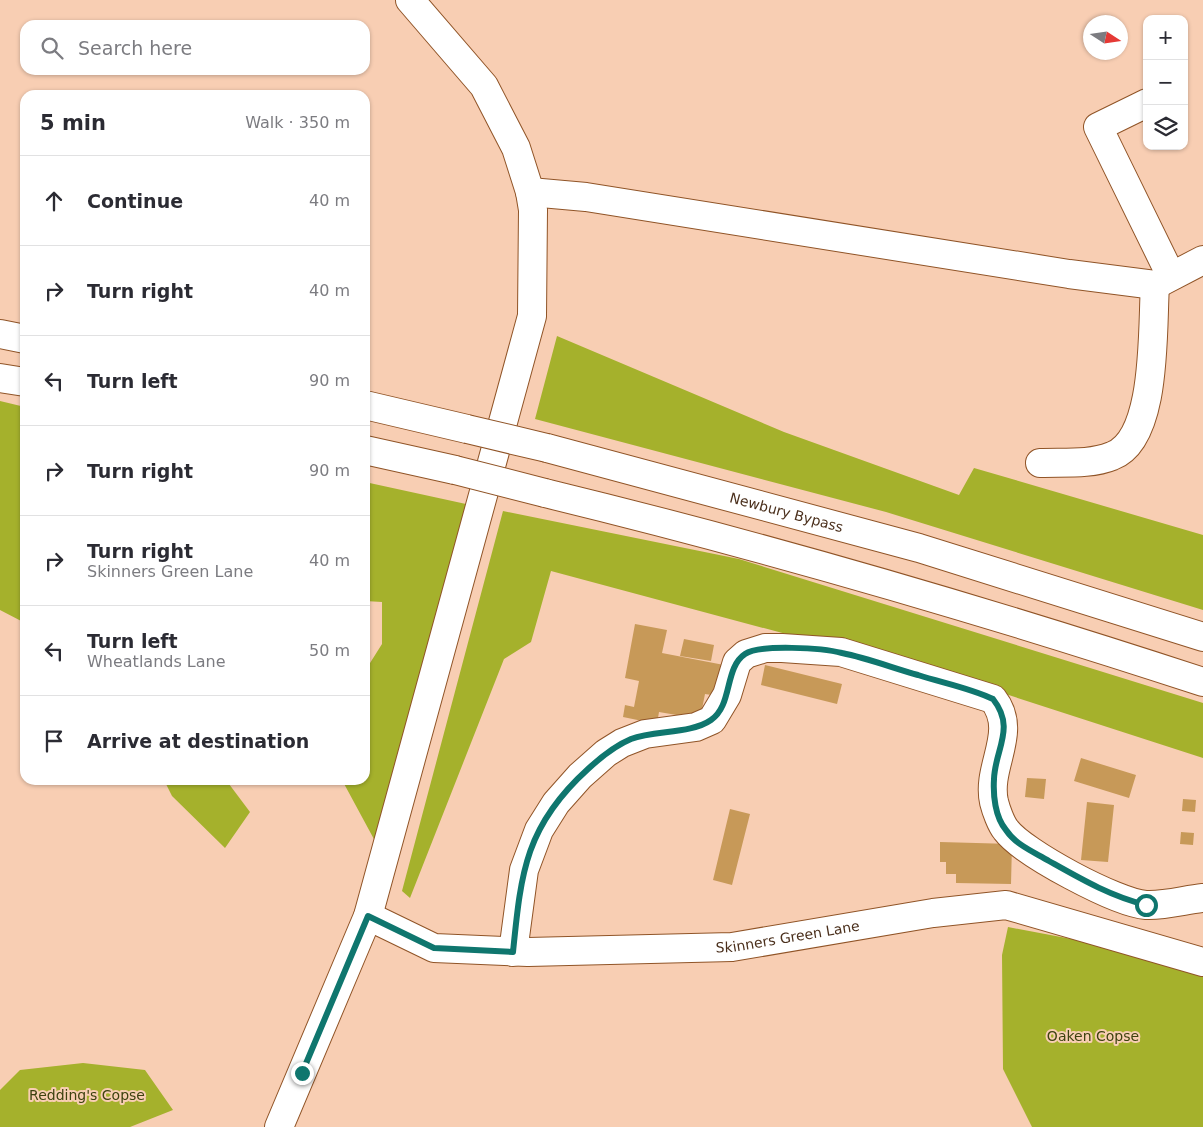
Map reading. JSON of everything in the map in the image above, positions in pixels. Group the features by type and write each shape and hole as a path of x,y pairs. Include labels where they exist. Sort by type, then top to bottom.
{"main road":[{"path":"279,1127 368,916 532,316 533,210 530,192 516,148 484,86 410,0"},
{"path":"1040,463 1095,461 1114,456 1130,444 1140,428 1147,405 1163,281 1098,127 1143,104"},
{"path":"530,192 586,197 1069,274 1163,281 1203,260"},
{"path":"0,334 20,338"},
{"path":"0,378 20,381"},
{"name":"Newbury Bypass","path":"370,406 547,448 919,548 1203,637"},
{"path":"370,451 454,470 747,544 1012,620 1203,682"},
{"path":"513,952 524,870 531,845 556,803 580,776 606,753 622,743 645,734 696,726 712,720 727,695 737,662 746,654 765,648 841,652 993,699 1000,708 1005,731 994,777 994,801 1005,830 1021,845 1094,887 1122,899 1146,905 1203,898"},
{"name":"Skinners Green Lane","path":"368,916 434,948 513,952 732,947 933,913 1006,905 1203,962"}],"green space":[{"path":"557,336 784,432 959,495 974,468 1203,535 1203,610 886,512 535,419"},
{"path":"0,401 20,406 20,620 0,610"},
{"path":"370,483 466,504 445,609 382,854 345,785 370,785 370,663 382,644 382,602 370,601"},
{"path":"503,511 739,559 1203,703 1203,758 987,688 551,571 531,642 504,659 410,898 402,891"},
{"path":"166,785 230,785 250,812 225,848 172,796"},
{"name":"Oaken Copse","path":"1008,927 1098,944 1203,975 1203,1127 1032,1127 1003,1069 1002,955"},
{"name":"Redding's Copse","path":"83,1063 145,1070 173,1110 130,1127 0,1127 0,1090 20,1070"}],"building":[{"path":"635,624 667,630 662,653 724,665 718,696 705,694 700,719 659,712 657,724 623,717 625,705 634,707 639,681 625,678"},
{"path":"684,639 714,645 711,661 680,656"},
{"path":"765,665 842,684 837,704 761,685"},
{"path":"1081,758 1136,775 1129,798 1074,781"},
{"path":"1027,778 1046,779 1044,799 1025,797"},
{"path":"1183,799 1196,800 1195,812 1182,811"},
{"path":"1087,802 1114,805 1108,862 1081,860"},
{"path":"730,809 750,814 732,885 713,880"},
{"path":"1181,832 1194,833 1193,845 1180,844"},
{"path":"940,842 1012,844 1011,884 956,883 956,874 946,874 946,862 940,862"}],"route":[{"path":"302,1073 368,916 434,948 513,952 520,883 531,845 556,803 580,776 606,753 622,743 645,734 696,726 712,720 727,695 737,662 746,654 765,648 841,652 983,694 993,699 1003,716 1005,731 994,777 994,801 1005,830 1021,845 1094,887 1122,899 1146,905"}]}
